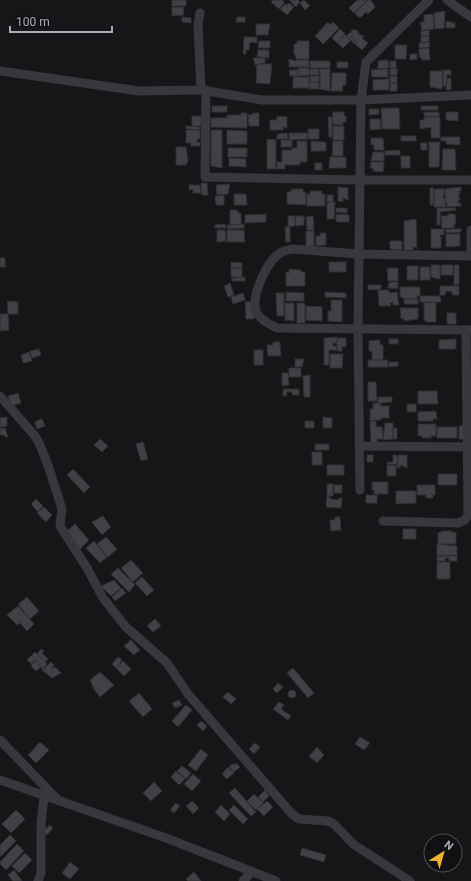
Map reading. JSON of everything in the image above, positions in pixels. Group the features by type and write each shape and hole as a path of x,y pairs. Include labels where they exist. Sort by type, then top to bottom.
{"street":[{"path":"360,490 358,329 361,100 366,62 429,0"},
{"path":"447,0 471,17"},
{"path":"200,13 198,24 203,90 205,177 361,180 471,180"},
{"path":"0,72 139,91 203,90 262,100 361,100 471,95"},
{"path":"383,521 458,523 464,520 468,515 468,330 277,328 262,320 256,310 258,284 265,271 282,252 292,250 360,254 471,256 471,230"},
{"path":"0,396 35,436 49,468 62,509 60,526 113,613 140,641 167,663 188,694 292,814 299,819 328,821 334,824 353,844 410,881"},
{"path":"0,410 12,410"},
{"path":"359,446 469,447"},
{"path":"0,740 59,802"},
{"path":"0,780 59,802 166,838 276,881"},
{"path":"38,881 42,873 41,824 44,796"},
{"path":"243,881 252,872"}],"building":[{"path":"172,0 186,0 186,6 172,6"},
{"path":"273,0 283,0 284,3 279,9 271,2"},
{"path":"289,0 298,0 300,2 296,7"},
{"path":"304,0 310,6 305,10 300,3"},
{"path":"357,0 367,0 354,13 349,8"},
{"path":"368,0 371,0 375,7 368,14 366,12 361,17 358,17 355,13"},
{"path":"289,3 294,7 287,15 280,9 285,4 287,5"},
{"path":"172,7 183,7 184,15 172,16"},
{"path":"445,11 444,28 435,29 434,13"},
{"path":"433,14 434,29 422,30 420,22 424,22 424,15"},
{"path":"182,17 191,18 191,23 182,22"},
{"path":"237,17 245,17 245,22 236,22"},
{"path":"446,21 455,23 455,28 446,28"},
{"path":"328,22 330,25 333,22 339,28 323,44 315,36"},
{"path":"256,24 270,24 268,35 256,35"},
{"path":"340,29 345,34 337,43 332,38"},
{"path":"353,29 354,31 356,29 360,35 364,36 362,38 368,43 362,50 355,44 357,42 351,36 353,34 351,32"},
{"path":"429,30 429,36 421,36 421,31"},
{"path":"351,32 353,34 351,36 357,42 355,44 346,36"},
{"path":"345,35 351,40 343,48 337,43"},
{"path":"429,36 429,42 421,42 421,37"},
{"path":"244,37 257,37 257,43 250,42 249,50 246,50 246,54 243,54"},
{"path":"259,41 270,41 270,48 258,48"},
{"path":"297,41 309,41 309,59 296,59 296,55 294,55 294,44 297,44"},
{"path":"429,42 430,47 419,48 419,43"},
{"path":"395,45 407,45 406,59 395,59"},
{"path":"429,48 430,60 422,60 421,57 419,57 419,49"},
{"path":"258,50 269,50 269,58 257,57"},
{"path":"410,54 417,54 417,59 410,60"},
{"path":"253,58 265,58 265,63 255,65"},
{"path":"289,59 296,61 309,60 309,67 289,67"},
{"path":"388,60 389,68 378,69 378,61"},
{"path":"310,61 330,61 330,68 310,68"},
{"path":"390,61 396,61 396,68 390,68"},
{"path":"337,62 348,62 348,68 337,68"},
{"path":"257,64 272,64 270,84 256,83"},
{"path":"298,68 309,68 310,75 298,76"},
{"path":"397,68 397,75 390,75 390,69"},
{"path":"310,69 319,69 319,75 310,75"},
{"path":"320,69 330,69 330,91 320,89"},
{"path":"388,69 388,79 387,77 372,77 371,70"},
{"path":"289,70 298,70 298,76 290,76"},
{"path":"443,70 451,70 451,75 447,75 446,86 443,86"},
{"path":"430,71 443,71 442,89 430,87"},
{"path":"332,73 346,73 346,85 343,85 342,91 331,91"},
{"path":"310,76 319,76 319,82 310,82"},
{"path":"390,76 397,76 397,83 390,83"},
{"path":"293,77 309,77 309,88 293,88"},
{"path":"451,78 451,90 446,90 447,79"},
{"path":"389,79 389,90 373,90 373,80"},
{"path":"309,82 319,82 319,89 309,89"},
{"path":"390,83 397,83 397,91 390,91"},
{"path":"212,106 227,106 227,112 212,112"},
{"path":"421,106 438,106 438,110 421,110"},
{"path":"381,108 399,108 400,129 382,129"},
{"path":"369,109 379,109 379,114 369,115"},
{"path":"333,112 344,112 346,122 343,122 343,125 332,124"},
{"path":"424,112 439,112 439,117 424,116"},
{"path":"446,112 458,112 458,121 446,120"},
{"path":"241,113 247,113 247,128 211,127 211,118 227,118 227,115 241,115"},
{"path":"259,113 259,126 249,126 248,115"},
{"path":"192,116 201,116 201,126 192,126"},
{"path":"277,116 287,117 287,128 283,127 283,130 270,130 270,120 277,120"},
{"path":"328,117 332,117 332,137 329,137"},
{"path":"424,117 440,117 440,138 431,138 431,127 420,129 420,120 424,120"},
{"path":"370,119 380,119 381,129 370,130"},
{"path":"186,126 200,127 200,130 186,129"},
{"path":"333,126 344,126 344,140 333,140"},
{"path":"308,129 319,129 319,139 308,139"},
{"path":"186,130 200,130 200,139 197,139 197,142 200,142 200,146 191,146 191,143 186,143"},
{"path":"211,130 222,130 222,168 211,166"},
{"path":"227,130 247,131 247,144 227,144"},
{"path":"287,133 288,139 276,139 278,134"},
{"path":"289,133 308,133 308,139 289,140"},
{"path":"401,136 416,136 416,141 401,141"},
{"path":"441,137 460,137 460,145 446,144 446,141 441,141"},
{"path":"371,138 383,138 384,150 374,150 374,145 371,145"},
{"path":"267,139 276,140 276,169 267,169"},
{"path":"281,140 292,140 292,147 281,147"},
{"path":"297,141 307,141 307,162 300,162 300,165 285,165 285,169 277,169 277,162 282,162 282,150 292,150 292,148 297,148"},
{"path":"311,141 326,142 326,151 311,151"},
{"path":"333,141 343,141 343,156 332,156"},
{"path":"429,142 440,142 439,167 429,167"},
{"path":"420,143 427,143 427,150 421,150"},
{"path":"176,147 186,147 188,161 186,165 176,165"},
{"path":"228,148 247,148 247,157 228,157"},
{"path":"443,149 455,149 456,170 442,170"},
{"path":"400,150 400,155 385,155 385,151"},
{"path":"373,152 384,152 384,161 371,161"},
{"path":"401,156 410,156 410,168 401,168"},
{"path":"330,157 346,157 346,168 329,168"},
{"path":"229,158 246,159 246,167 229,166"},
{"path":"371,162 384,162 383,172 373,171 373,168 370,168"},
{"path":"315,163 322,163 322,170 315,170"},
{"path":"201,183 207,183 208,195 202,195"},
{"path":"230,184 228,194 217,195 216,185"},
{"path":"189,185 200,185 201,193 193,193 193,189 189,190"},
{"path":"338,187 348,188 348,200 343,198 343,202 338,201"},
{"path":"461,187 461,191 459,191 460,195 458,195 460,200 458,200 458,203 461,203 461,206 447,207 447,203 445,203 445,198 447,196 445,196 445,189"},
{"path":"430,188 434,188 433,205 430,205"},
{"path":"291,189 303,189 303,192 306,192 306,205 287,204 287,192 291,192"},
{"path":"434,189 445,189 443,198 445,198 446,207 434,207"},
{"path":"310,191 322,191 322,194 325,194 325,206 307,206 307,194 310,194"},
{"path":"234,194 246,194 247,205 234,205"},
{"path":"224,195 224,205 216,205 215,196"},
{"path":"327,195 333,195 333,202 327,202"},
{"path":"327,202 335,202 334,219 327,219"},
{"path":"336,208 347,208 347,213 336,212"},
{"path":"437,208 456,208 456,210 440,212 440,225 437,225"},
{"path":"230,210 237,210 238,213 241,213 241,224 230,225"},
{"path":"266,214 266,222 245,223 245,215"},
{"path":"336,214 349,215 349,222 336,222"},
{"path":"448,214 455,214 456,224 454,224 454,228 442,228 441,216 448,216"},
{"path":"288,216 295,216 295,226 288,227"},
{"path":"295,216 304,216 304,225 296,226"},
{"path":"313,216 314,230 307,230 306,217"},
{"path":"416,219 417,247 413,247 413,250 404,250 404,221"},
{"path":"225,224 226,228 215,228 215,225"},
{"path":"244,224 244,228 228,229 227,225"},
{"path":"285,227 290,227 290,242 286,242"},
{"path":"431,229 444,229 444,235 440,235 440,238 443,238 441,239 441,248 431,248"},
{"path":"446,229 461,229 461,232 446,233"},
{"path":"217,230 225,230 226,241 217,242"},
{"path":"227,230 244,230 245,242 227,242"},
{"path":"306,231 314,231 314,246 306,247"},
{"path":"320,233 326,233 326,245 316,246 316,236 320,236"},
{"path":"446,234 460,234 460,246 446,247"},
{"path":"390,241 402,241 402,250 390,249"},
{"path":"0,258 5,258 5,267 0,267"},
{"path":"231,262 242,263 242,268 231,268"},
{"path":"329,262 346,262 346,272 329,272"},
{"path":"431,265 440,265 440,279 431,277"},
{"path":"441,265 453,265 453,275 441,275"},
{"path":"454,265 459,265 459,284 454,285"},
{"path":"407,266 418,266 418,280 407,280"},
{"path":"420,267 430,267 430,280 420,280"},
{"path":"231,268 242,268 242,277 231,277"},
{"path":"398,268 398,281 388,281 387,269"},
{"path":"289,269 301,270 301,272 305,272 305,286 286,286 286,272 289,273"},
{"path":"245,277 245,281 232,281 232,278"},
{"path":"398,282 398,289 388,288 389,283"},
{"path":"230,283 234,295 228,297 224,286"},
{"path":"368,285 381,285 381,289 368,290"},
{"path":"440,286 459,286 459,295 452,295 452,292 446,291 445,295 440,295"},
{"path":"400,287 420,287 420,296 417,296 417,299 403,299 403,297 400,297"},
{"path":"378,290 389,290 389,293 397,292 399,305 393,305 393,302 390,303 391,306 379,306"},
{"path":"286,292 304,293 304,301 286,301"},
{"path":"325,292 346,293 346,298 325,297"},
{"path":"243,293 245,300 233,304 231,297"},
{"path":"276,293 284,293 284,316 277,316"},
{"path":"420,296 440,296 441,302 420,302"},
{"path":"404,299 418,299 418,304 404,304"},
{"path":"331,300 342,300 342,322 328,321 328,311 331,311"},
{"path":"7,301 18,302 18,314 8,314"},
{"path":"245,302 254,302 254,319 246,319"},
{"path":"436,302 436,322 427,322 424,320 424,303"},
{"path":"285,303 294,303 294,321 285,320"},
{"path":"297,303 305,303 305,323 297,323"},
{"path":"306,306 322,307 322,321 306,320"},
{"path":"400,308 418,308 418,319 404,321 404,318 401,319"},
{"path":"447,313 456,313 456,324 447,324"},
{"path":"0,314 8,314 9,330 0,331"},
{"path":"337,337 337,343 333,343 333,346 337,346 337,350 329,350 329,365 324,365 324,338"},
{"path":"337,338 346,338 346,347 342,347 342,351 337,351"},
{"path":"389,339 398,339 398,344 389,344"},
{"path":"456,339 456,349 439,349 439,340"},
{"path":"380,340 380,345 383,345 383,360 372,360 372,351 369,351 369,341"},
{"path":"273,342 280,342 281,356 268,356 267,345 273,345"},
{"path":"39,349 41,355 32,358 30,351"},
{"path":"254,350 263,350 263,365 254,365"},
{"path":"29,352 32,361 23,363 21,355"},
{"path":"330,354 343,354 342,368 330,368"},
{"path":"295,359 304,359 302,367 295,367"},
{"path":"368,360 388,360 388,367 368,367"},
{"path":"389,362 398,362 398,366 389,367"},
{"path":"289,368 301,368 301,377 289,377"},
{"path":"282,373 288,373 289,385 282,386"},
{"path":"310,375 310,397 304,397 303,376"},
{"path":"368,382 376,382 377,401 368,401"},
{"path":"283,389 299,389 299,395 292,395 292,392 286,392 287,396 283,396"},
{"path":"418,391 437,391 438,404 418,404"},
{"path":"18,393 21,403 11,406 8,396"},
{"path":"378,397 392,397 392,402 378,403"},
{"path":"373,403 381,403 381,406 389,406 389,418 381,418 381,420 370,421 370,409 373,409"},
{"path":"407,404 416,404 416,412 407,412"},
{"path":"436,411 437,419 433,419 433,421 418,421 418,412"},
{"path":"7,417 7,426 0,427 0,418"},
{"path":"323,417 332,418 332,428 323,428"},
{"path":"42,419 45,426 37,429 35,422"},
{"path":"305,421 314,421 314,428 305,428"},
{"path":"370,421 376,421 376,427 382,427 383,439 377,439 377,443 371,443"},
{"path":"385,423 393,423 393,439 383,440"},
{"path":"418,424 436,424 436,436 431,436 431,438 422,438 422,436 418,436"},
{"path":"459,426 465,426 465,439 459,439"},
{"path":"437,427 457,427 457,438 437,438"},
{"path":"0,428 5,428 8,437 0,435"},
{"path":"393,428 397,428 397,439 393,439"},
{"path":"100,439 108,446 102,452 94,445"},
{"path":"143,442 148,459 141,461 136,444"},
{"path":"315,444 329,444 329,450 315,450"},
{"path":"312,452 322,452 322,465 312,465"},
{"path":"367,455 373,455 373,462 367,462"},
{"path":"393,455 397,455 398,465 387,464 387,462 393,462"},
{"path":"398,455 407,455 407,468 400,465 400,468 397,468"},
{"path":"327,465 344,465 344,475 327,475"},
{"path":"387,465 396,466 396,476 387,476"},
{"path":"73,469 90,487 84,493 67,475"},
{"path":"438,474 457,474 457,485 438,485"},
{"path":"372,482 388,482 388,494 374,494 374,490 372,490"},
{"path":"327,484 333,484 333,496 327,496"},
{"path":"334,485 342,485 342,493 334,493"},
{"path":"417,485 435,485 435,495 433,495 433,498 426,498 426,495 417,495"},
{"path":"396,491 416,491 416,503 396,504"},
{"path":"366,495 377,495 377,503 366,503"},
{"path":"327,496 330,497 330,499 339,500 339,498 342,498 341,508 326,507"},
{"path":"36,499 43,506 38,512 31,504"},
{"path":"44,507 52,515 46,522 37,513"},
{"path":"103,516 111,527 102,535 92,522"},
{"path":"335,517 340,517 341,530 331,531 330,520 335,520"},
{"path":"75,524 89,540 80,549 66,532"},
{"path":"403,529 416,529 416,539 403,539"},
{"path":"441,531 452,531 452,533 456,532 456,544 438,544 438,533"},
{"path":"106,537 117,549 108,557 97,544"},
{"path":"94,541 107,557 100,563 86,548"},
{"path":"437,544 457,546 457,555 437,556"},
{"path":"437,556 457,556 457,561 449,561 449,558 445,558 445,561 437,561"},
{"path":"131,560 143,573 133,582 121,568"},
{"path":"437,562 450,562 450,579 437,579"},
{"path":"118,568 135,585 129,592 111,574"},
{"path":"142,577 154,590 147,596 135,583"},
{"path":"114,580 121,588 111,596 101,586"},
{"path":"122,588 126,593 115,601 112,597"},
{"path":"27,597 39,611 30,619 18,604"},
{"path":"18,606 34,624 27,631 20,623 17,625 7,615"},
{"path":"155,619 161,626 153,632 147,626"},
{"path":"131,640 140,650 134,655 124,646"},
{"path":"41,649 44,651 42,653 48,659 45,662 37,654"},
{"path":"35,652 47,664 42,669 35,660 32,664 27,660"},
{"path":"118,657 122,660 116,668 112,664"},
{"path":"35,661 41,667 36,671 31,666"},
{"path":"123,661 131,669 124,676 116,668"},
{"path":"51,662 54,665 51,669 55,667 61,673 52,678 42,670"},
{"path":"293,668 314,693 308,698 287,673"},
{"path":"100,672 114,685 100,697 90,680"},
{"path":"278,683 283,687 277,693 273,689"},
{"path":"290,690 294,690 296,694 294,698 290,698 288,696 288,692"},
{"path":"228,692 236,699 231,704 223,697"},
{"path":"139,693 152,709 143,717 129,701"},
{"path":"179,700 182,705 175,708 172,703"},
{"path":"279,702 284,705 281,709 291,716 288,720 273,709"},
{"path":"186,705 192,710 178,727 172,721"},
{"path":"201,721 207,726 203,731 197,725"},
{"path":"360,737 370,743 364,750 355,744"},
{"path":"40,742 49,750 36,763 28,755"},
{"path":"255,743 260,747 254,754 249,749"},
{"path":"317,747 324,755 317,763 309,756"},
{"path":"201,749 208,755 196,771 188,765"},
{"path":"236,763 240,767 234,772 229,767"},
{"path":"182,766 191,773 186,779 177,771"},
{"path":"228,767 234,773 227,779 222,774"},
{"path":"176,771 185,779 179,785 171,777"},
{"path":"193,774 201,781 192,791 184,784"},
{"path":"154,782 162,791 151,801 143,793"},
{"path":"235,788 256,812 251,816 229,793"},
{"path":"265,790 269,796 263,802 258,797"},
{"path":"254,794 263,803 256,810 247,801"},
{"path":"192,801 199,808 193,814 186,806"},
{"path":"267,801 273,807 264,816 257,809"},
{"path":"176,803 180,806 174,813 170,810"},
{"path":"221,805 230,814 224,821 215,812"},
{"path":"234,805 248,819 243,824 229,810"},
{"path":"16,810 25,819 11,833 2,824"},
{"path":"50,825 53,828 47,835 43,831"},
{"path":"10,835 16,841 0,857 0,845"},
{"path":"17,844 24,851 6,870 0,862"},
{"path":"302,848 326,855 324,862 300,855"},
{"path":"25,853 32,860 19,873 12,866"},
{"path":"70,862 79,869 70,879 62,873"},
{"path":"14,870 22,881 13,881 8,875"},
{"path":"194,872 201,881 188,881 186,879"}]}
